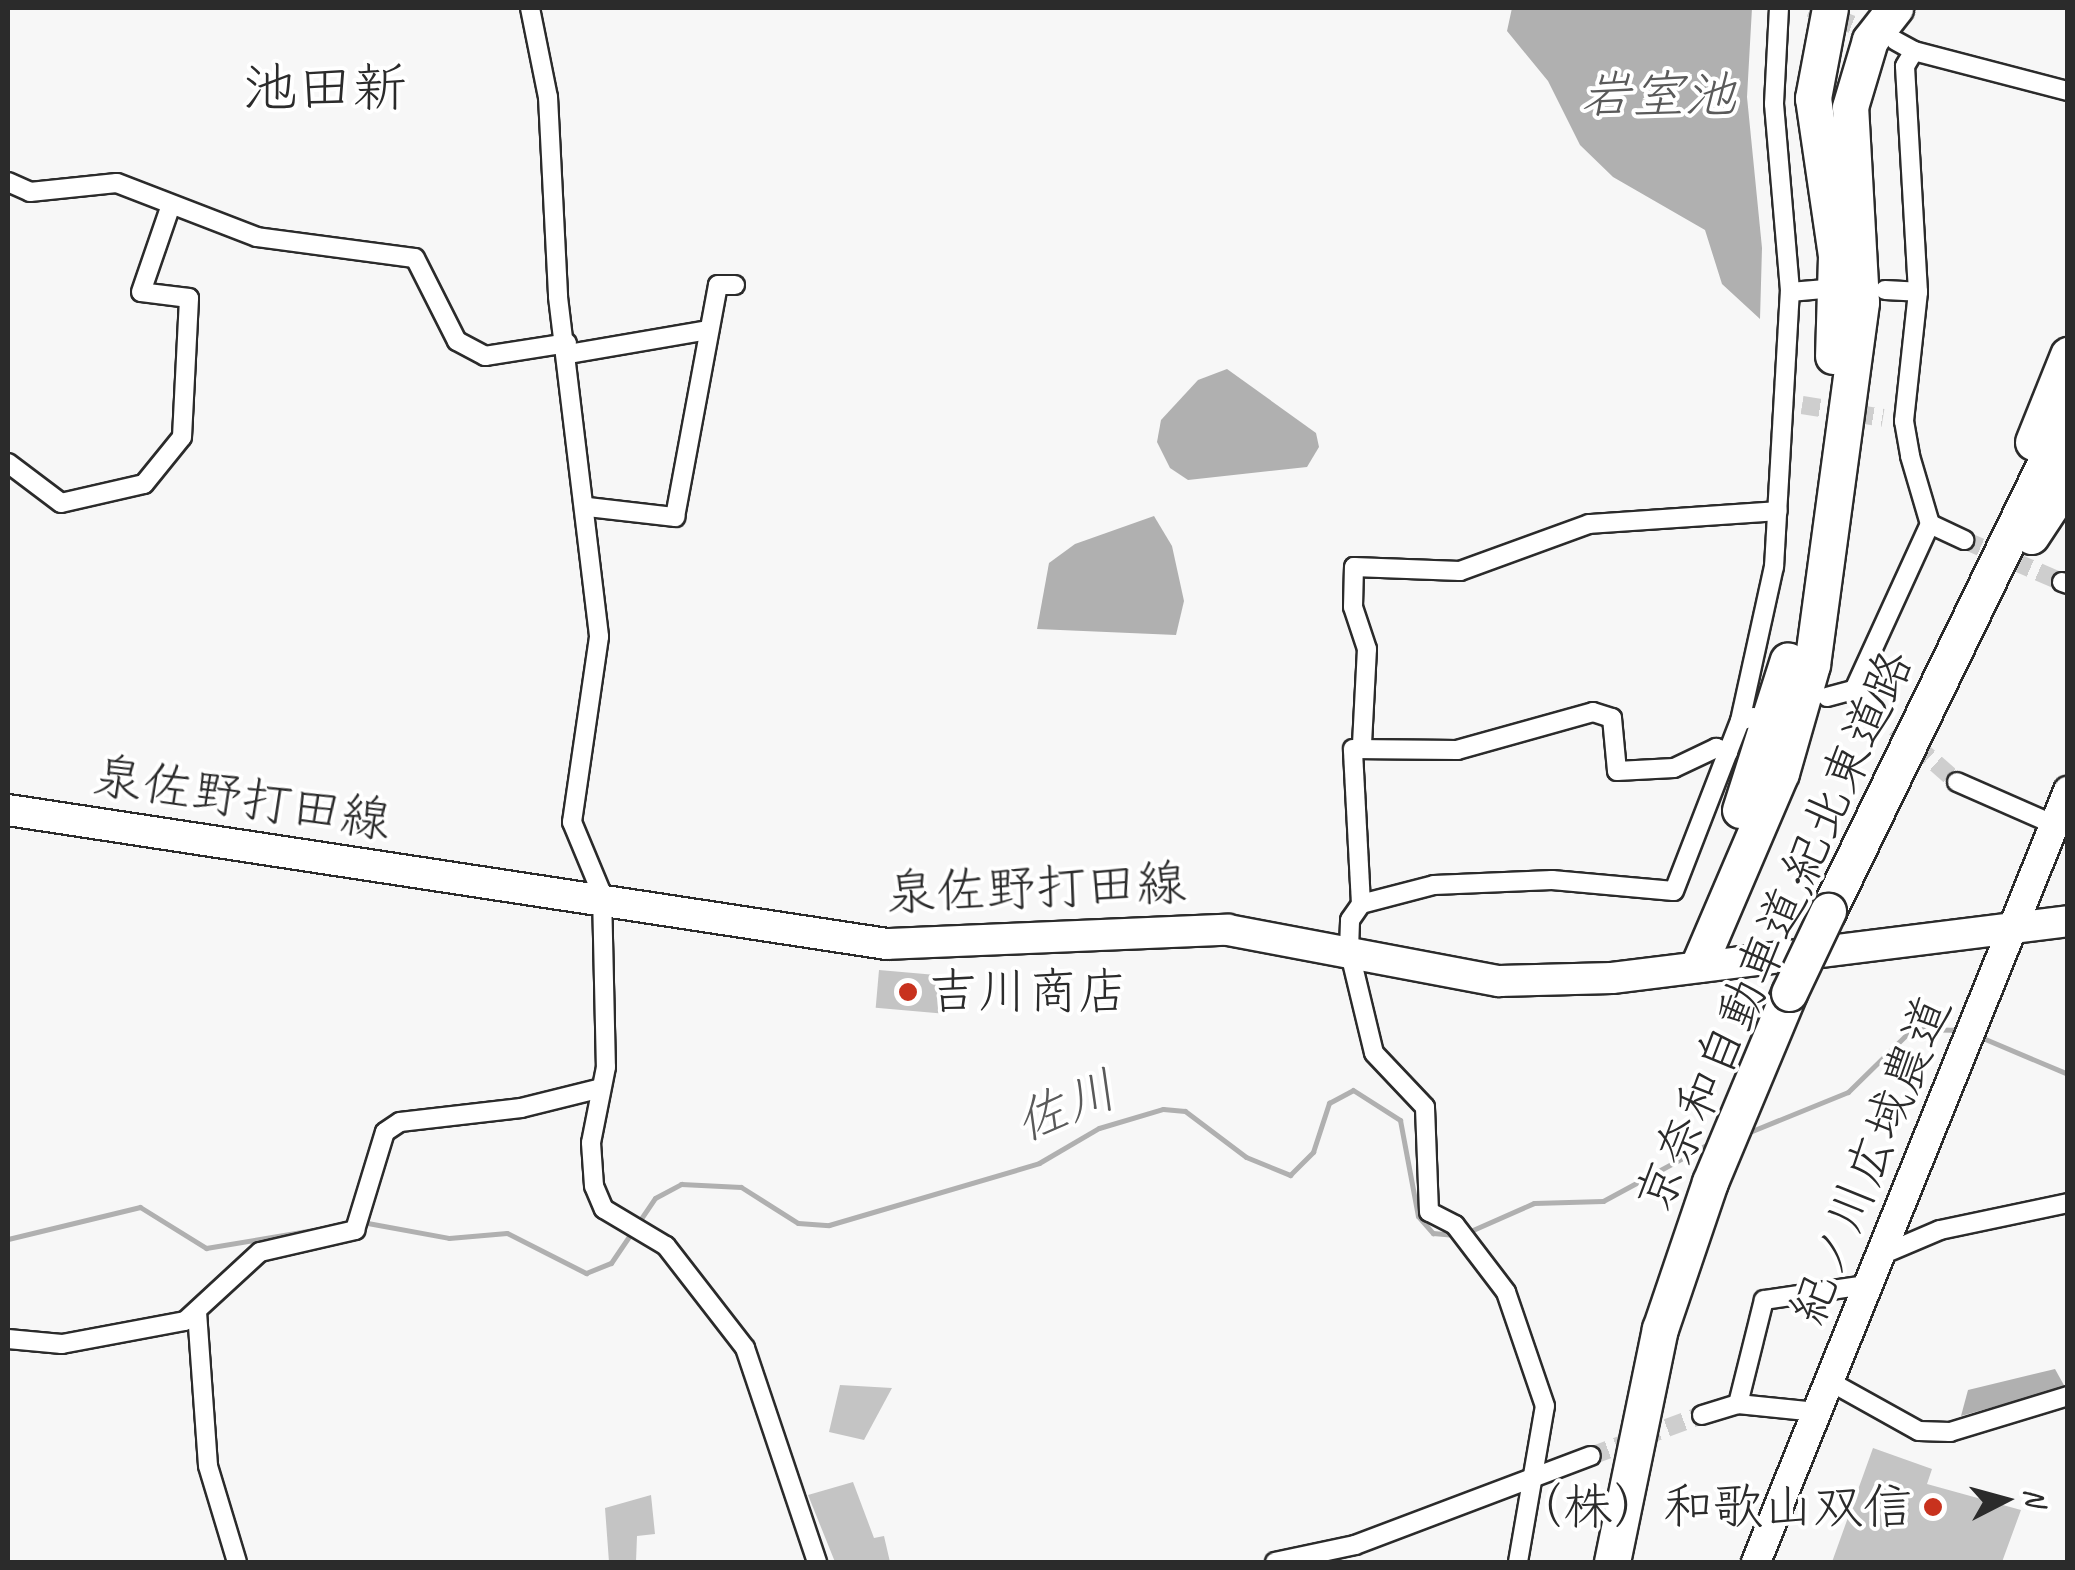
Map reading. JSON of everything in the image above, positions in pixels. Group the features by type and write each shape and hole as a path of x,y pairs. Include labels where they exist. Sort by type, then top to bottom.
{"highway":[{"path":"1699,964 1714,870 1762,755 1788,660 1828,392 1836,256 1813,98 1830,8"},
{"path":"1854,8 1838,96 1855,200"},
{"path":"1699,964 1781,774 1812,665 1857,355 1850,107 1856,71 1895,24"},
{"path":"1936,684 2068,355"},
{"name":"京奈和自動車道;紀北東道路","path":"1612,1562 1660,1328 1742,1100 1936,684 2068,416"},
{"path":"1850,866 1984,614 2068,480"}],"main road":[{"name":"泉佐野打田線","path":"8,810 888,944 1228,930 1500,981 1612,978 1699,964 2013,931 2068,921"}],"street":[{"path":"530,8 548,97 568,349 599,637 572,822 602,901 602,1088 591,1143 594,1186 604,1209 666,1246 745,1348 817,1562"},
{"path":"1518,1562 1545,1406 1506,1292 1474,1245 1455,1225 1429,1212 1425,1106 1374,1053 1348,950 1350,920 1362,904 1434,885 1552,880 1674,891 1728,752 1747,719 1793,404 1790,292 1774,104 1779,8"},
{"path":"1895,24 1914,51 2068,91"},
{"path":"1827,698 1854,690 1930,524 1904,421 1918,292 1905,66 1914,51"},
{"path":"8,182 30,192 117,183 256,237 415,258 457,341 484,356 709,330"},
{"path":"8,464 62,503 144,484 182,437 190,298 141,292 171,205"},
{"path":"588,507 674,516 718,285 735,285"},
{"path":"1790,292 1823,289"},
{"path":"1885,290 1918,292"},
{"path":"1884,418 1904,421"},
{"path":"1362,744 1368,649 1353,607 1354,567 1460,571 1589,524 1778,511"},
{"path":"1930,524 1964,540"},
{"path":"1854,690 1875,710"},
{"path":"1362,904 1352,763 1353,748 1362,744 1457,750 1593,712 1612,718 1617,771 1674,768 1716,748 1728,752"},
{"path":"1957,782 2055,825"},
{"name":"紀ノ川広域農道","path":"1756,1562 2068,791"},
{"path":"8,1339 78,1342 197,1312 260,1252 359,1222 385,1132 400,1122 521,1108 602,1088"},
{"path":"1878,1256 1940,1230 2068,1202"},
{"path":"1738,1404 1764,1300 1866,1285"},
{"path":"197,1312 208,1466 237,1562"},
{"path":"1829,1381 1934,1432 2068,1396"},
{"path":"1702,1416 1738,1404 1816,1412"},
{"path":"1276,1562 1355,1546 1591,1456"}],"water":[{"name":"岩室池","path":"1512,8 1752,8 1747,97 1762,248 1760,319 1722,284 1705,230 1613,177 1580,145 1548,81 1507,31"},
{"path":"1227,369 1316,433 1319,447 1307,467 1188,480 1170,468 1157,442 1161,420 1198,380"},
{"path":"1154,516 1172,546 1184,601 1176,635 1037,629 1049,563 1075,544"},
{"path":"2055,1369 2065,1387 1961,1416 1968,1390"}],"building":[{"name":"吉川商店","path":"879,970 942,975 938,1013 876,1008"},
{"path":"840,1385 892,1388 864,1440 829,1432"},
{"name":"（株）和歌山双信","path":"1873,1448 1932,1469 1927,1484 2021,1510 2002,1562 1832,1562"},
{"path":"853,1482 874,1538 884,1536 890,1562 835,1562 808,1495"},
{"path":"651,1495 655,1534 637,1536 636,1562 609,1562 605,1508"}],"waterway":[{"name":"佐川","path":"1747,1133 1848,1092 1912,1029 1964,1030"},
{"name":"佐川","path":"1978,1036 2068,1074"},
{"name":"佐川","path":"362,1222 449,1238 507,1233 586,1273 611,1263 655,1198 681,1184 741,1187 798,1223 829,1225 1039,1163 1099,1128 1163,1109 1185,1111 1246,1157 1290,1175 1313,1152 1329,1103 1353,1090 1400,1120 1418,1216 1433,1233 1455,1235"},
{"name":"佐川","path":"1466,1233 1534,1203 1603,1201 1712,1142"},
{"name":"佐川","path":"8,1239 140,1207 206,1248 337,1226"}],"tunnel":[{"path":"1810,8 1877,34"},
{"path":"1802,405 1883,418"},
{"path":"1964,540 2062,582"},
{"path":"1875,710 1957,782"},
{"path":"1591,1456 1702,1415"}],"place":[{"name":"吉川商店","path":"908,992"},
{"name":"（株）和歌山双信","path":"1933,1507"}],"district":[{"name":"池田新","path":"325,89"}]}
